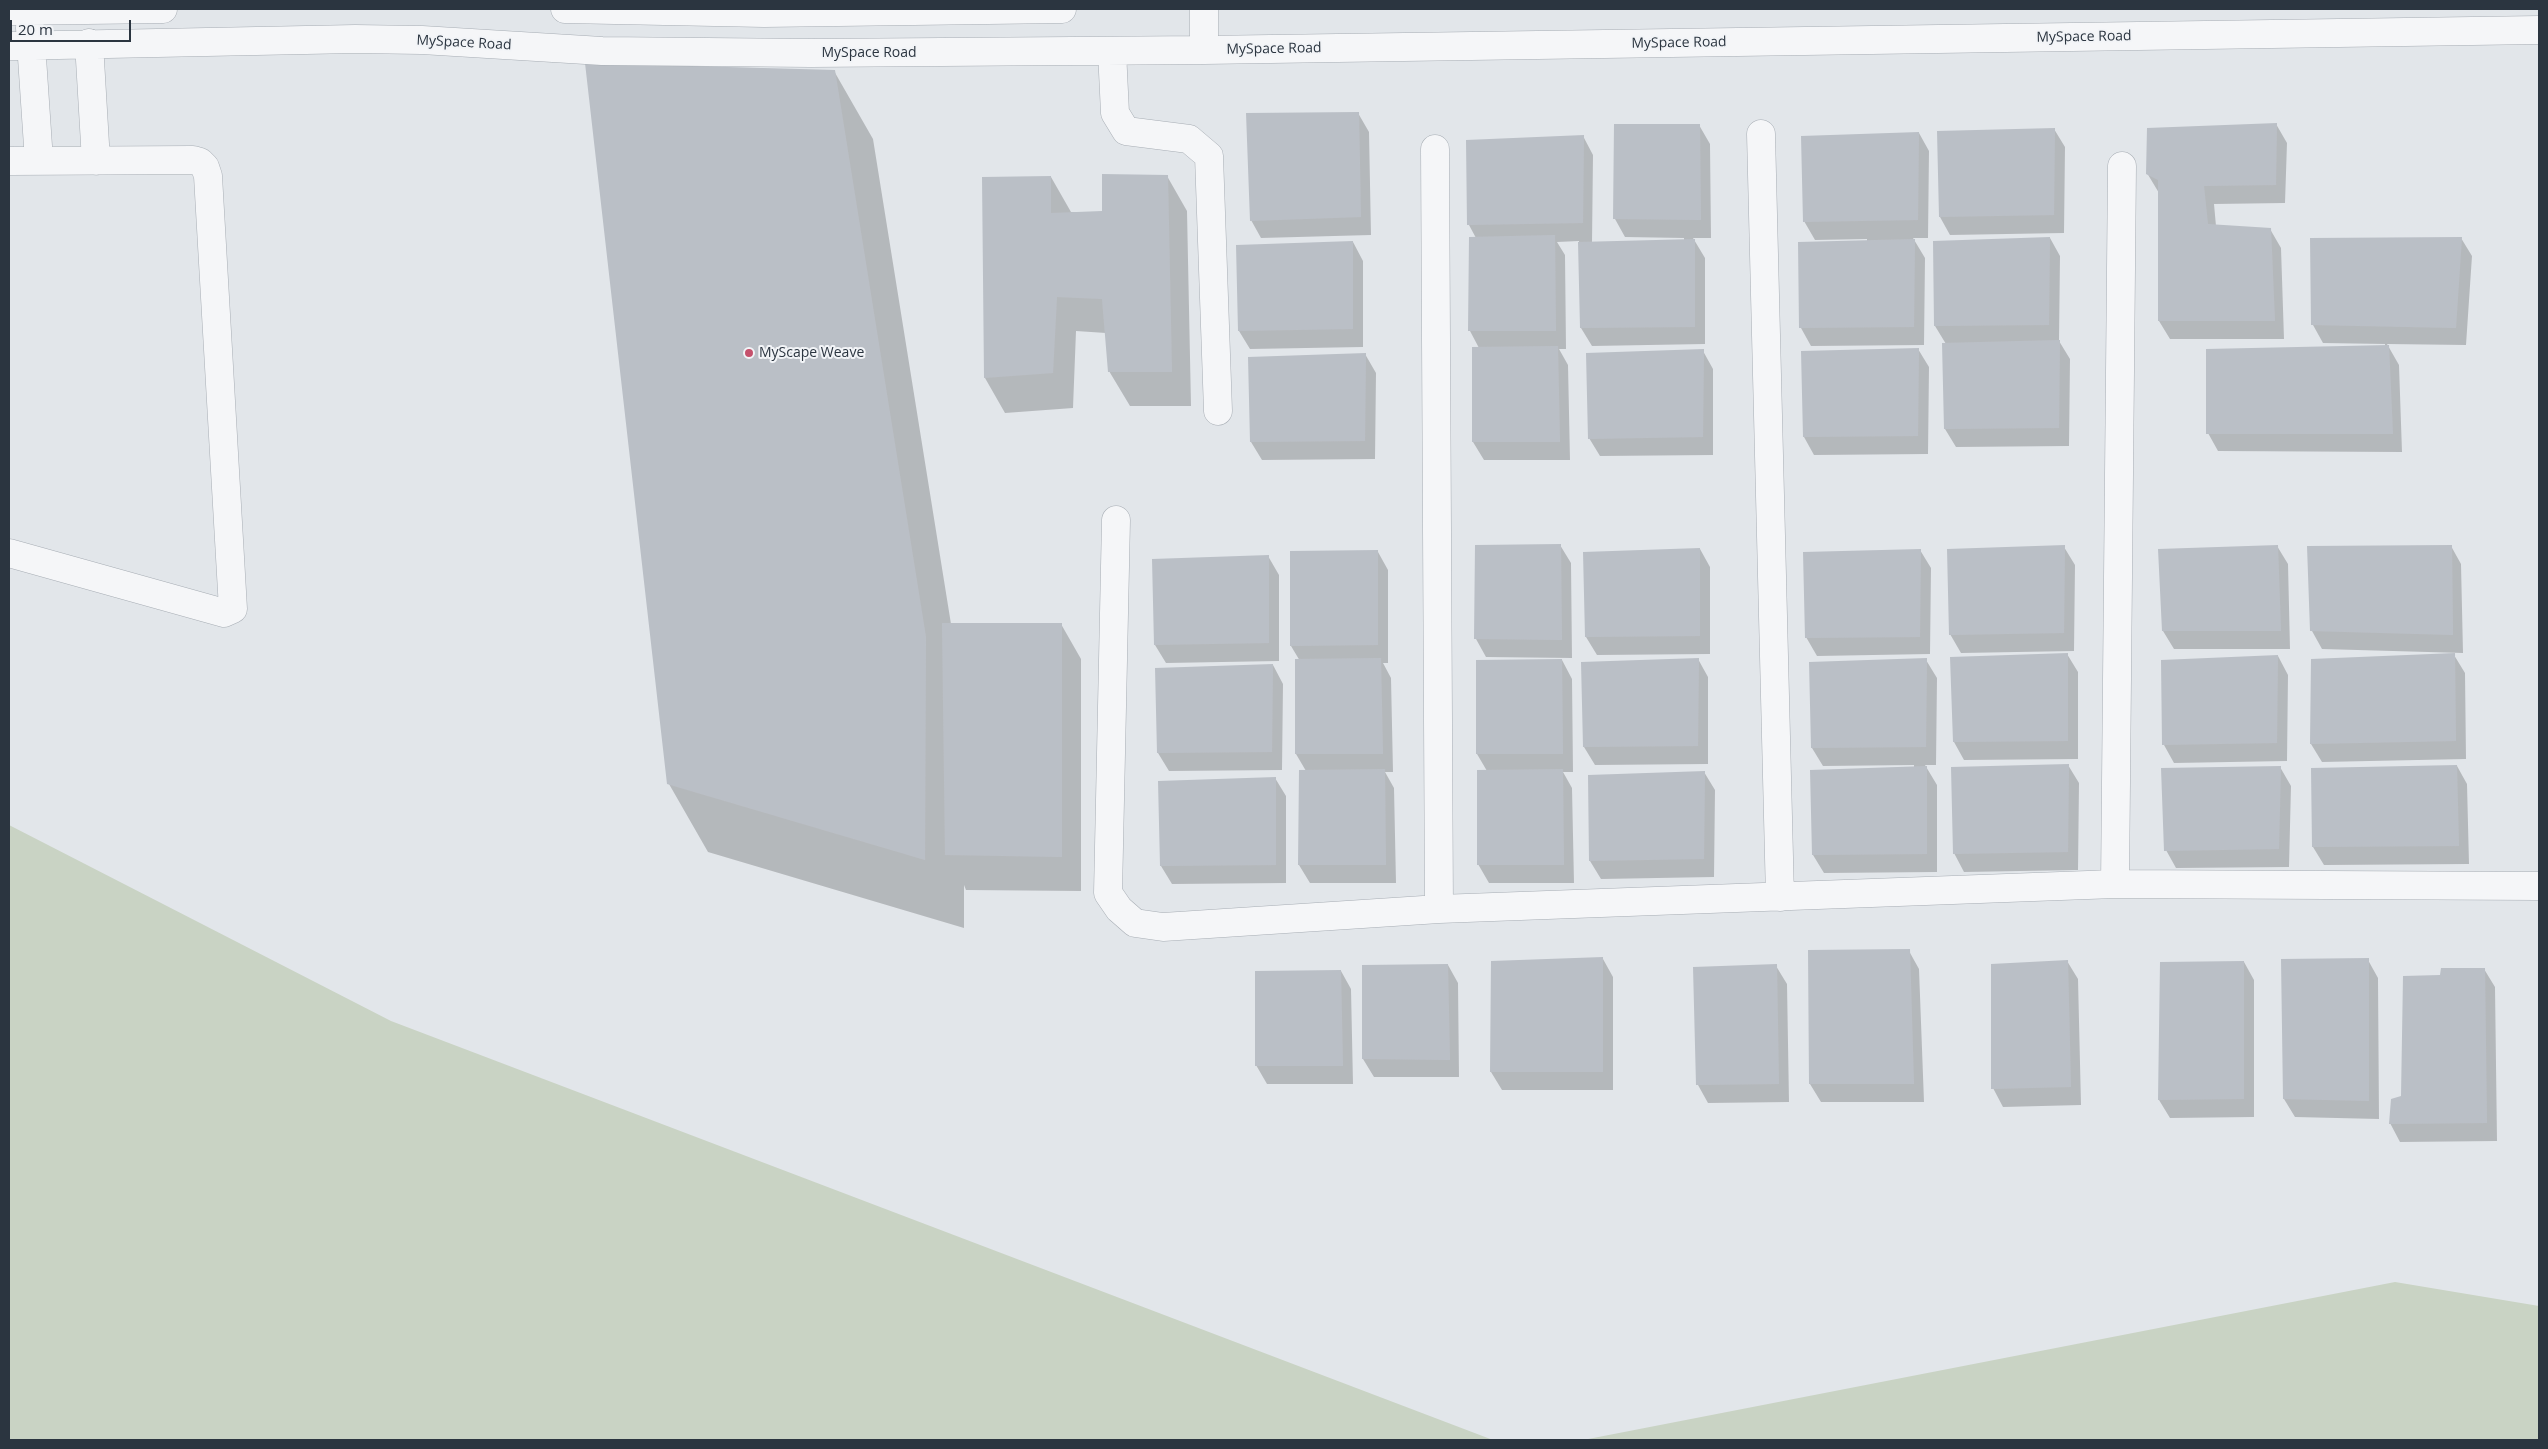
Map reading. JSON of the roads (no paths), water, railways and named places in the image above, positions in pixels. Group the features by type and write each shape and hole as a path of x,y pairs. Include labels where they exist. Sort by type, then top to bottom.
{"street":[{"path":"39,161 20,46 18,11 163,9"},
{"path":"565,9 734,12 1062,9"},
{"path":"1204,9 1204,50"},
{"name":"MySpace Road","path":"20,46 89,43 355,39 422,40 602,51 752,54 1204,50 2539,30"},
{"path":"89,43 96,161"},
{"path":"1112,51 1115,113 1126,131 1189,139 1210,156 1218,411"},
{"path":"1761,134 1780,897"},
{"path":"1435,149 1439,909"},
{"path":"9,161 193,160 200,162 205,167 208,176 233,609 224,613 9,554"},
{"path":"2115,884 2122,166"},
{"path":"1116,520 1108,893 1119,909 1135,923 1164,927 1439,909 2115,884 2539,886"}],"place":[{"name":"MyScape Weave","path":"749,353"}]}
